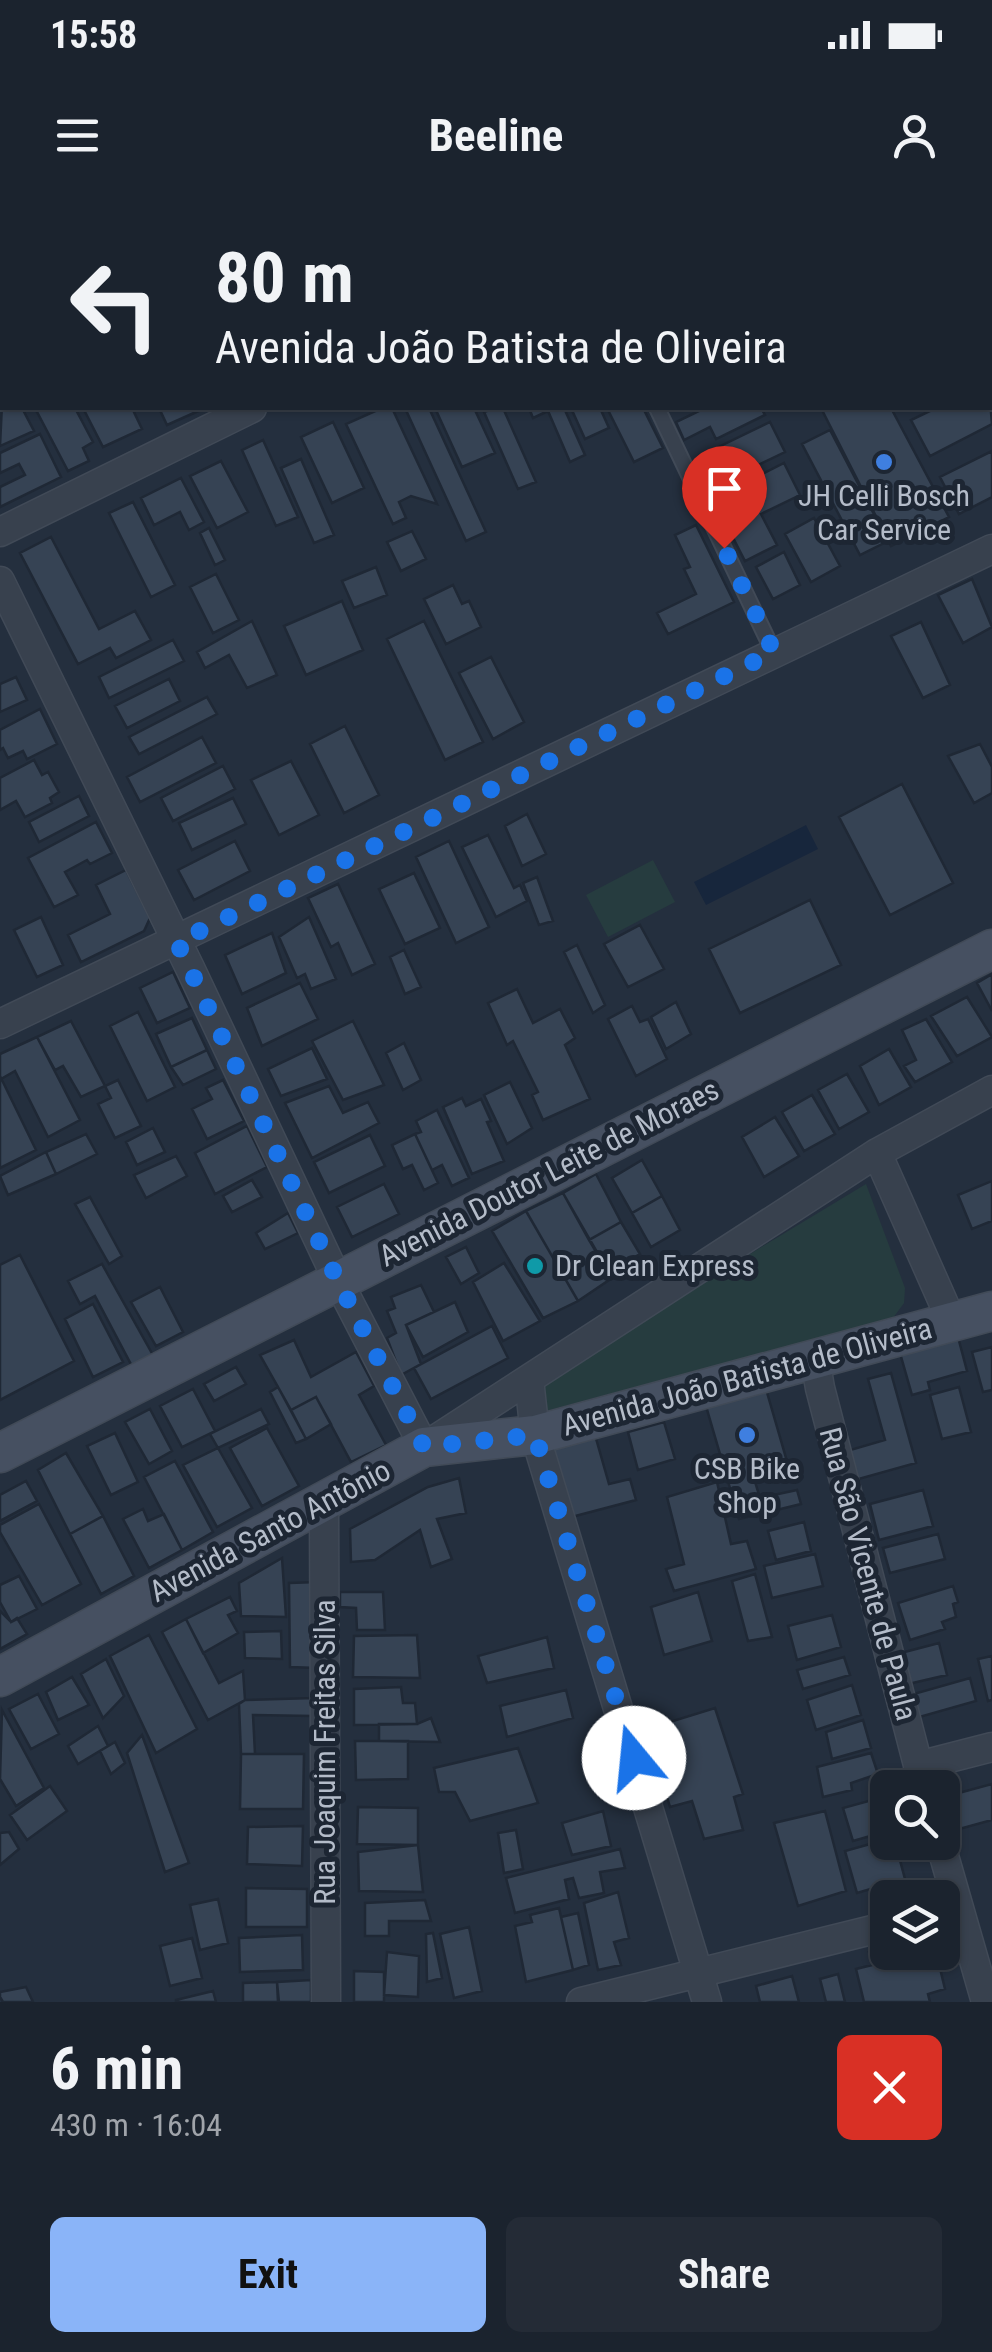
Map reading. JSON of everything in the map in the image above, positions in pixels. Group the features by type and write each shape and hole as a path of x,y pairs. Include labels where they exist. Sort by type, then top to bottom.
{"street":[{"path":"0,532 248,410"},
{"path":"0,1024 992,549"},
{"path":"0,581 338,1281 424,1447"},
{"name":"Avenida Doutor Leite de Moraes","path":"0,1454 992,949"},
{"name":"Avenida Santo Antônio","path":"0,1677 424,1447 876,1153 992,1090"},
{"name":"Avenida João Batista de Oliveira","path":"876,1153 952,1322"},
{"name":"Avenida João Batista de Oliveira","path":"424,1447 535,1435 992,1311"},
{"name":"Rua São Vicente de Paula","path":"815,1359 919,1770"},
{"path":"528,1379 535,1435 707,2002"},
{"name":"Rua Joaquim Freitas Silva","path":"324,1502 326,2002"},
{"path":"938,1770 992,1747"},
{"path":"581,2002 870,1931"},
{"path":"960,1936 986,2002"}],"lane":[{"path":"658,410 774,652"}],"green space":[{"path":"653,860 675,902 608,937 586,895"},
{"path":"866,1184 905,1288 904,1303 893,1318 542,1412 541,1380"}],"water":[{"path":"806,825 818,849 706,905 694,882"}],"building":[{"path":"2,410 23,410 34,431 0,446"},
{"path":"36,410 76,410 93,442 83,448 89,461 68,471"},
{"path":"84,410 133,410 142,429 103,447"},
{"path":"160,410 201,410 167,425"},
{"path":"378,410 393,410 437,504 411,496 399,502 406,518 393,524 346,424"},
{"path":"406,410 430,410 486,532 466,541"},
{"path":"436,410 475,410 495,453 462,467"},
{"path":"504,410 536,482 518,489 484,412"},
{"path":"530,410 565,410 585,455 570,462 548,411 533,418"},
{"path":"572,410 601,410 609,428 585,439"},
{"path":"608,410 644,410 663,448 634,462"},
{"path":"701,410 762,410 765,415 716,439 710,427 684,440 676,422"},
{"name":"JH Celli Bosch Car Service","path":"822,410 892,410 949,517 891,546"},
{"path":"932,410 991,410 992,424 930,456 911,420"},
{"path":"333,422 364,488 332,503 301,437"},
{"path":"770,422 785,452 717,485 702,455"},
{"path":"830,430 888,541 860,555 802,444"},
{"path":"40,434 61,477 0,507 0,487 25,475 19,464 0,473 0,453"},
{"path":"263,440 298,517 276,526 242,450"},
{"path":"992,451 992,497 959,514 940,477"},
{"path":"301,459 334,535 314,543 281,468"},
{"path":"221,461 248,512 217,528 190,476"},
{"path":"784,463 800,495 761,514 777,545 745,561 713,499"},
{"path":"181,478 204,522 189,530 180,512 154,525 141,498"},
{"path":"133,502 175,585 151,597 109,513"},
{"path":"814,518 840,566 811,582 785,534"},
{"path":"696,525 734,602 668,634 657,613 696,594 684,569 690,567 675,535"},
{"path":"209,528 225,560 215,565 200,533"},
{"path":"412,531 426,559 401,571 387,542"},
{"path":"51,537 99,629 135,611 151,640 116,658 110,648 78,664 20,553"},
{"path":"784,552 800,585 773,599 756,567"},
{"path":"376,567 387,595 354,608 342,581"},
{"path":"216,574 239,620 213,633 190,587"},
{"path":"972,579 992,627 963,643 938,595"},
{"path":"453,585 462,604 469,601 481,627 446,644 424,599"},
{"path":"342,601 363,650 306,675 284,626"},
{"path":"252,621 277,675 247,688 229,655 205,668 197,652"},
{"path":"424,621 483,742 445,760 387,639"},
{"path":"921,622 950,685 923,698 891,636"},
{"path":"173,640 184,661 109,698 99,677"},
{"path":"491,657 524,722 493,739 459,673"},
{"path":"16,677 27,700 0,712 0,684"},
{"path":"169,679 180,701 127,728 115,706"},
{"path":"207,697 217,714 139,754 129,737"},
{"path":"40,709 57,744 27,759 23,751 8,758 3,748 0,750 0,730"},
{"path":"345,726 379,795 344,813 310,744"},
{"path":"202,737 216,763 140,802 127,777"},
{"path":"980,744 992,767 992,793 974,803 948,756"},
{"path":"34,760 42,775 48,772 59,792 50,798 52,803 25,817 16,801 0,810 0,778"},
{"path":"291,761 319,815 279,835 251,780"},
{"path":"223,766 235,789 173,821 161,798"},
{"path":"902,784 953,883 890,915 839,817"},
{"path":"79,796 89,816 39,842 29,822"},
{"path":"233,798 246,824 192,850 179,823"},
{"path":"527,814 546,854 522,866 505,826"},
{"path":"96,822 112,853 65,872 78,895 54,907 28,858"},
{"path":"488,835 514,888 520,885 527,901 496,917 462,847"},
{"path":"235,841 250,871 194,900 178,870"},
{"path":"449,841 489,927 456,943 416,857"},
{"path":"126,870 150,918 144,931 81,962 68,935 110,914 96,885"},
{"path":"414,873 440,928 405,944 379,889"},
{"path":"537,877 553,921 539,925 523,883"},
{"path":"338,884 375,964 352,975 338,943 331,947 308,898"},
{"path":"810,900 841,965 740,1013 709,949"},
{"path":"41,917 63,965 37,977 14,930"},
{"path":"309,917 336,979 311,989 305,974 297,978 279,937"},
{"path":"640,925 664,969 628,987 604,944"},
{"path":"272,933 286,973 242,994 225,955"},
{"path":"577,945 605,1005 593,1013 564,952"},
{"path":"404,950 421,987 405,994 390,957"},
{"path":"173,972 190,1008 157,1023 140,988"},
{"path":"992,974 992,1011 977,983"},
{"path":"300,983 318,1019 262,1046 247,1008"},
{"path":"517,989 533,1023 560,1009 575,1038 565,1045 590,1099 543,1120 532,1095 538,1092 513,1041 507,1045 488,1003"},
{"path":"967,997 992,1037 957,1056 931,1016"},
{"path":"676,1002 691,1034 666,1049 651,1017"},
{"path":"632,1006 640,1022 648,1019 667,1059 636,1076 608,1019"},
{"path":"138,1012 175,1087 147,1101 110,1026"},
{"path":"192,1018 207,1050 171,1067 156,1034"},
{"path":"926,1019 952,1062 915,1082 904,1066 916,1060 902,1030"},
{"path":"71,1021 105,1086 81,1097 63,1066 55,1070 37,1037"},
{"path":"353,1021 384,1085 343,1100 312,1041"},
{"path":"37,1037 80,1120 48,1137 15,1071 1,1079 0,1076 0,1054"},
{"path":"404,1043 421,1080 403,1090 386,1053"},
{"path":"312,1048 327,1079 281,1096 268,1069"},
{"path":"889,1049 911,1087 879,1105 860,1066"},
{"path":"207,1050 216,1069 183,1085 171,1067"},
{"path":"847,1074 869,1112 839,1129 818,1090"},
{"path":"0,1076 36,1150 0,1168"},
{"path":"118,1080 141,1126 115,1138 98,1104 111,1098 105,1086"},
{"path":"223,1080 244,1121 207,1139 192,1109 212,1099 206,1088"},
{"path":"510,1082 532,1128 507,1144 484,1095"},
{"path":"329,1086 343,1113 368,1102 379,1123 312,1158 285,1103"},
{"path":"812,1095 835,1134 804,1151 782,1112"},
{"path":"462,1098 466,1106 481,1099 504,1161 472,1174 443,1107"},
{"path":"437,1110 469,1178 452,1186 442,1165 432,1170 415,1134 421,1132 416,1121"},
{"path":"775,1117 799,1156 764,1177 742,1137"},
{"path":"247,1126 267,1167 215,1194 195,1153"},
{"path":"153,1128 165,1152 137,1165 126,1142"},
{"path":"86,1134 97,1154 56,1174 46,1152"},
{"path":"415,1134 438,1183 424,1190 412,1165 403,1169 392,1145"},
{"path":"370,1135 385,1166 329,1193 314,1162"},
{"path":"46,1152 56,1174 8,1195 0,1176"},
{"path":"176,1156 187,1176 146,1198 134,1175"},
{"path":"642,1160 662,1196 632,1213 612,1178"},
{"path":"596,1174 621,1222 589,1240 563,1193"},
{"path":"252,1180 262,1197 232,1212 223,1196"},
{"path":"992,1181 992,1221 972,1229 958,1195"},
{"path":"384,1184 399,1214 352,1237 337,1207"},
{"path":"563,1193 612,1278 578,1301 526,1211"},
{"path":"662,1196 680,1230 651,1247 632,1213"},
{"path":"90,1197 122,1256 109,1264 75,1204"},
{"name":"Dr Clean Express","path":"526,1211 578,1301 543,1318 492,1231"},
{"path":"288,1213 298,1233 265,1249 256,1233"},
{"path":"621,1222 640,1254 608,1272 589,1240"},
{"path":"466,1247 479,1273 461,1284 446,1257"},
{"path":"20,1255 74,1361 0,1400 0,1265"},
{"path":"504,1263 540,1321 503,1341 473,1282"},
{"path":"102,1264 154,1357 133,1368 95,1296 80,1304 68,1281"},
{"path":"421,1285 434,1312 406,1325 421,1364 401,1375 387,1338 396,1333 387,1311 395,1308 391,1297"},
{"path":"160,1287 183,1332 156,1346 131,1302"},
{"path":"455,1302 468,1332 423,1357 406,1325"},
{"path":"93,1304 123,1362 93,1377 65,1319"},
{"path":"492,1326 508,1358 431,1399 414,1368"},
{"path":"958,1337 967,1371 928,1382 930,1390 912,1395 900,1353"},
{"path":"294,1340 311,1377 356,1352 374,1386 359,1395 386,1445 351,1462 316,1397 291,1410 260,1355"},
{"path":"992,1347 992,1390 983,1392 972,1352"},
{"path":"236,1367 246,1384 214,1401 204,1384"},
{"path":"891,1373 916,1463 848,1482 840,1453 885,1440 868,1379"},
{"path":"278,1387 306,1439 296,1443 270,1392"},
{"path":"959,1387 971,1432 942,1439 930,1395"},
{"path":"193,1389 215,1431 182,1447 160,1406"},
{"name":"CSB Bike Shop","path":"766,1389 788,1465 753,1475 760,1498 797,1490 801,1504 739,1519 706,1406"},
{"path":"316,1397 331,1424 306,1439 291,1410"},
{"path":"150,1409 172,1451 149,1464 125,1422"},
{"path":"261,1409 269,1424 218,1448 210,1434"},
{"path":"664,1422 675,1459 638,1470 628,1432"},
{"path":"267,1428 299,1486 262,1506 230,1448"},
{"path":"115,1433 138,1482 111,1495 87,1446"},
{"path":"595,1435 609,1484 630,1479 636,1500 564,1519 544,1449"},
{"path":"218,1448 252,1508 217,1527 183,1465"},
{"path":"66,1453 103,1516 70,1534 38,1470"},
{"path":"175,1461 213,1532 182,1550 144,1477"},
{"path":"459,1478 466,1513 437,1519 452,1559 431,1567 420,1530 375,1560 351,1562 350,1529 428,1487"},
{"path":"26,1481 37,1501 0,1521 0,1495"},
{"path":"717,1482 731,1544 747,1541 756,1569 674,1591 666,1569 684,1564 667,1497"},
{"path":"923,1490 933,1526 879,1540 870,1504"},
{"path":"39,1504 81,1584 42,1605 0,1532 0,1525"},
{"path":"143,1509 148,1521 164,1514 182,1550 149,1568 123,1519"},
{"path":"103,1516 134,1576 101,1594 70,1534"},
{"path":"804,1522 811,1551 776,1560 768,1531"},
{"path":"938,1534 945,1559 890,1573 883,1548"},
{"path":"815,1554 823,1586 772,1598 764,1566"},
{"path":"282,1558 286,1617 241,1616 239,1583"},
{"path":"755,1574 772,1637 748,1641 732,1581"},
{"path":"19,1576 37,1609 11,1622 0,1602 0,1585"},
{"path":"318,1582 317,1668 290,1667 289,1583"},
{"path":"953,1586 958,1602 953,1604 956,1617 942,1622 945,1629 910,1640 898,1603"},
{"path":"340,1592 383,1592 385,1630 357,1630 356,1608 340,1607"},
{"path":"698,1592 712,1641 664,1655 651,1607"},
{"path":"230,1597 237,1611 228,1615 238,1633 203,1653 186,1619"},
{"path":"0,1611 11,1622 17,1618 27,1634 0,1649"},
{"path":"832,1615 841,1647 797,1660 788,1626"},
{"path":"186,1619 219,1683 243,1671 245,1700 208,1720 162,1632"},
{"path":"281,1631 282,1659 245,1658 244,1632"},
{"path":"149,1635 197,1729 156,1753 110,1656"},
{"path":"417,1635 420,1678 353,1677 354,1636"},
{"path":"547,1637 554,1668 487,1683 478,1656"},
{"path":"939,1643 947,1675 904,1685 897,1654"},
{"path":"992,1656 992,1700 988,1701 978,1659"},
{"path":"844,1657 850,1675 803,1689 797,1670"},
{"path":"106,1659 124,1696 103,1718 81,1674"},
{"path":"72,1677 89,1705 58,1720 46,1692"},
{"path":"970,1678 976,1701 916,1718 910,1695"},
{"path":"852,1685 861,1715 816,1730 807,1700"},
{"path":"401,1687 403,1703 415,1703 417,1724 354,1725 354,1689"},
{"path":"566,1690 573,1718 507,1737 500,1706"},
{"path":"38,1694 59,1734 31,1749 9,1709"},
{"path":"314,1698 313,1716 253,1715 255,1754 241,1754 239,1704 245,1700"},
{"path":"715,1708 743,1794 734,1797 743,1830 704,1839 692,1801 670,1807 647,1729"},
{"path":"2,1710 44,1788 16,1806 0,1779"},
{"path":"431,1718 440,1742 379,1741 379,1724 417,1724"},
{"path":"863,1720 871,1748 832,1759 826,1732"},
{"path":"98,1726 108,1746 78,1764 68,1746"},
{"path":"142,1735 189,1863 165,1872 127,1753"},
{"path":"355,1741 408,1741 408,1779 356,1780"},
{"path":"115,1742 125,1763 111,1774 100,1751"},
{"path":"518,1748 538,1803 470,1821 455,1792 439,1792 434,1768"},
{"path":"871,1753 877,1770 870,1770 870,1777 851,1783 852,1790 823,1797 817,1767"},
{"path":"241,1754 304,1754 303,1809 240,1809"},
{"path":"992,1784 992,1820 960,1829 960,1793"},
{"path":"50,1786 67,1811 27,1840 10,1815"},
{"path":"870,1801 870,1836 853,1841 843,1808"},
{"path":"358,1807 418,1808 418,1845 357,1844"},
{"path":"603,1811 611,1846 572,1855 562,1823"},
{"path":"825,1811 846,1891 798,1906 774,1823"},
{"path":"303,1826 302,1866 247,1864 248,1827"},
{"path":"516,1830 523,1869 504,1873 498,1833"},
{"path":"9,1832 19,1849 0,1865 0,1833"},
{"path":"870,1844 870,1860 900,1860 905,1879 870,1880 870,1889 857,1893 845,1851"},
{"path":"418,1845 423,1892 359,1891 358,1852"},
{"path":"620,1849 625,1868 600,1872 604,1893 579,1898 573,1878 565,1880 569,1899 515,1913 506,1878"},
{"path":"246,1888 307,1889 307,1927 246,1927"},
{"path":"618,1892 629,1938 614,1942 621,1965 598,1970 584,1903"},
{"path":"218,1899 228,1943 200,1950 190,1905"},
{"path":"425,1900 431,1921 389,1921 389,1936 365,1936 365,1903"},
{"path":"559,1908 573,1970 526,1982 515,1926 532,1922 530,1915"},
{"path":"578,1913 589,1965 573,1970 561,1917"},
{"path":"469,1927 482,1991 454,1998 440,1934"},
{"path":"433,1933 442,1978 427,1982 426,1934"},
{"path":"302,1935 303,1970 240,1972 239,1938"},
{"path":"192,1938 202,1978 170,1986 160,1946"},
{"path":"387,1952 419,1956 418,1997 384,1995"},
{"path":"870,1966 870,1970 940,1970 945,1989 928,1994 930,2002 864,2002 856,1969"},
{"path":"354,1971 384,1972 384,2002 354,2002"},
{"path":"838,1974 845,2002 826,2002 820,1979"},
{"path":"792,1976 799,2002 760,2002 756,1986"},
{"path":"311,1980 311,2002 278,2002 277,1982"},
{"path":"277,1982 279,2002 243,2002 243,1983"},
{"path":"26,1987 33,2002 3,2002 0,1997 0,1992"},
{"path":"213,1991 216,2002 176,2002 176,2000"}],"place":[{"name":"JH Celli Bosch Car Service","path":"884,462"},
{"name":"Dr Clean Express","path":"535,1266"},
{"name":"CSB Bike Shop","path":"747,1435"}],"route":[{"path":"634,1758 535,1435 424,1447 338,1281 177,942 774,652 724,548"}]}
